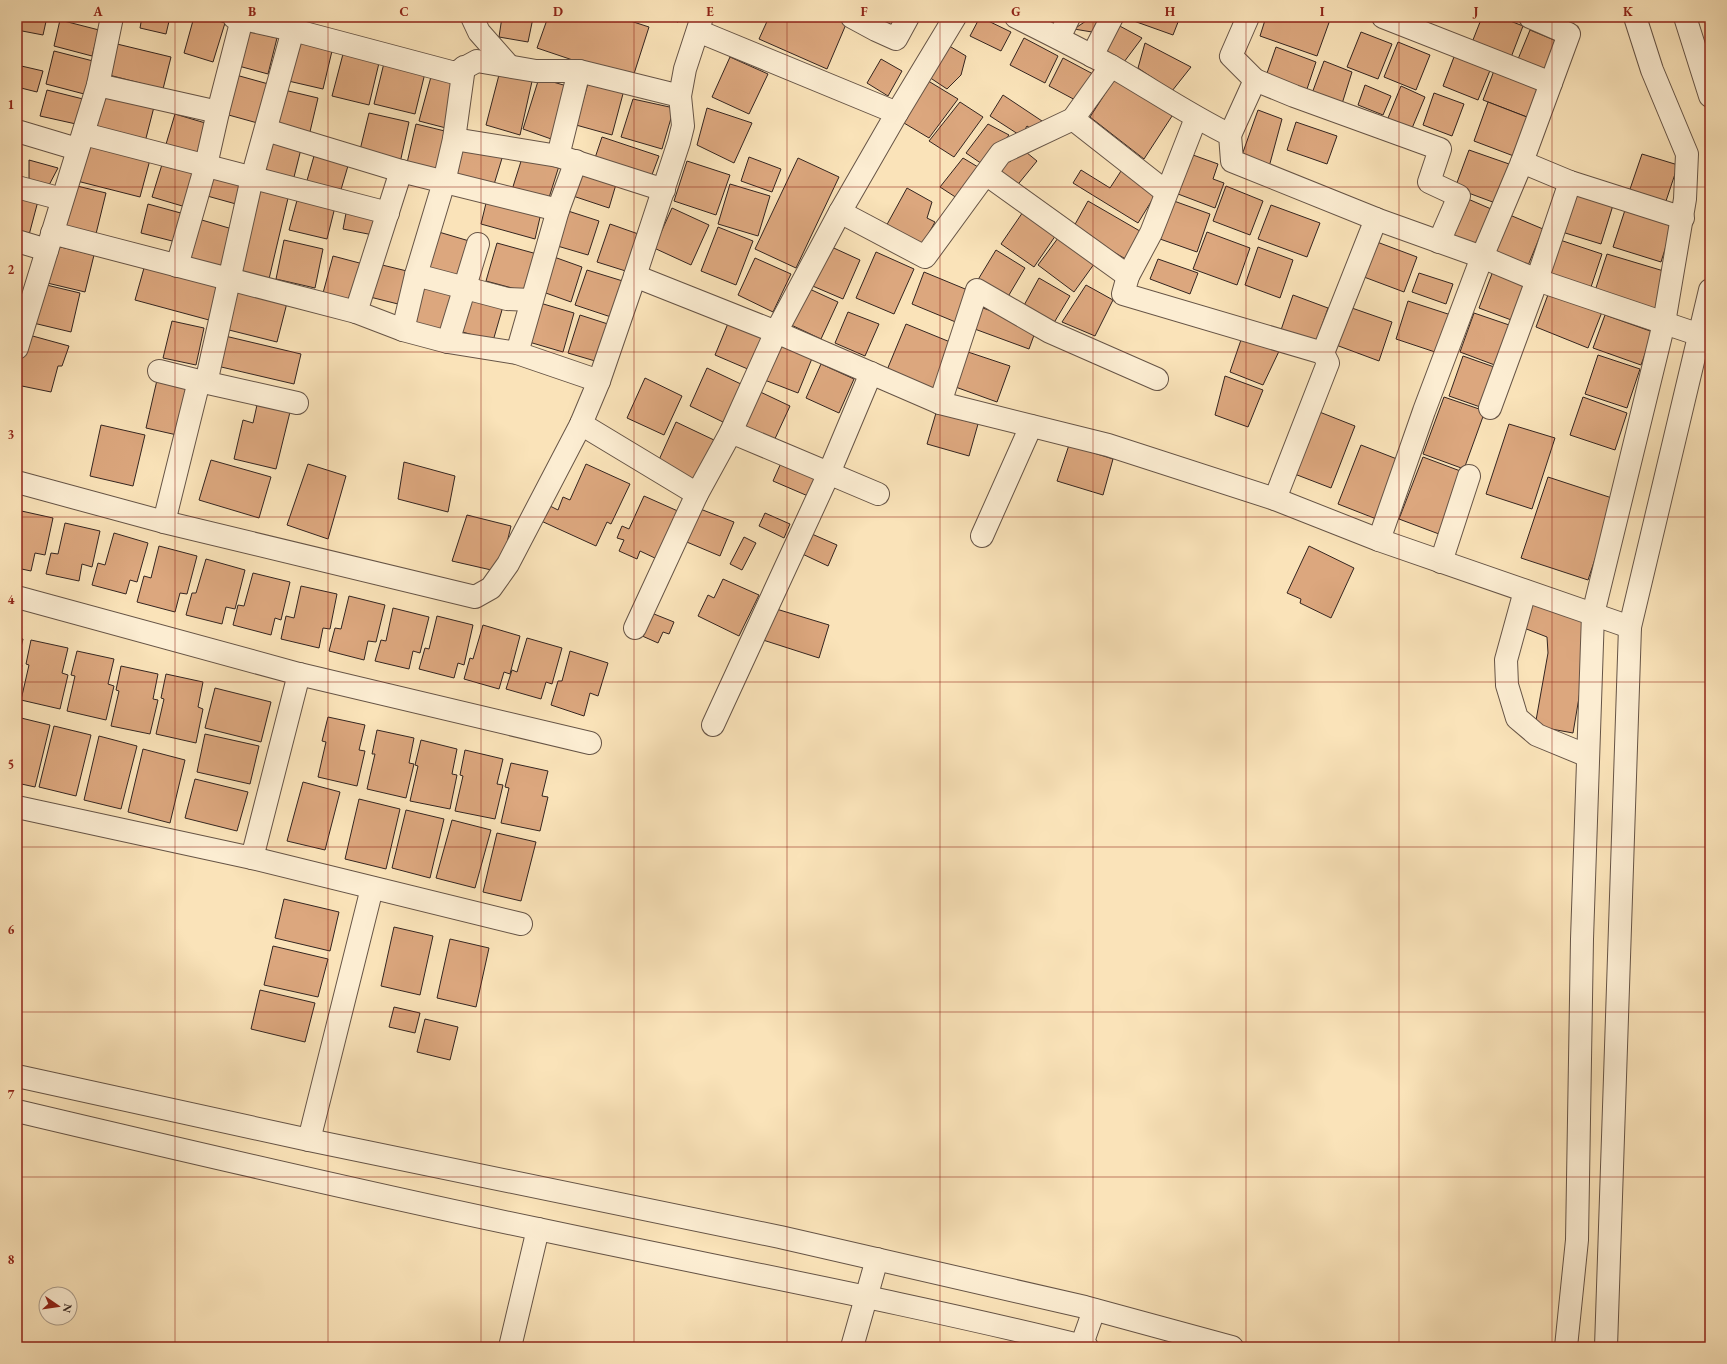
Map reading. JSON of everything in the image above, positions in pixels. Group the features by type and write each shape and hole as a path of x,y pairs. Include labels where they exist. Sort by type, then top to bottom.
{"street":[{"path":"17,348 98,85 112,17"},
{"path":"472,17 479,32 509,66"},
{"path":"852,17 881,33 896,39 908,17"},
{"path":"635,628 697,494 731,432 776,332 840,212 955,17"},
{"path":"1016,17 1101,61 1196,118 1230,135"},
{"path":"1059,38 1069,17"},
{"path":"840,212 925,257 1000,153 1073,119 1101,61 1112,17"},
{"path":"1248,17 1231,56 1255,80 1294,96 1440,149 1429,182 1459,196 1439,242"},
{"path":"1383,17 1551,83"},
{"path":"1379,540 1424,411 1482,258 1522,162 1572,25 1530,17"},
{"path":"1566,1347 1576,1240 1582,939 1593,614 1664,323 1683,218 1687,154 1652,70 1635,17"},
{"path":"1685,17 1710,96"},
{"path":"177,266 206,165 238,18 293,30 455,73 477,61 536,71 579,71 680,96"},
{"path":"17,482 164,522 475,597 491,588 508,564 581,424 599,381 664,190 682,126 680,96 685,69 700,24 897,113"},
{"path":"164,522 230,279 252,178 293,30"},
{"path":"403,330 416,275 444,182 454,139 464,67"},
{"path":"517,353 558,210 567,159 579,71"},
{"path":"1255,80 1230,135 1232,161 1376,219 1537,280 1700,335"},
{"path":"98,85 218,112"},
{"path":"1196,118 1151,233 1128,276 1123,294 1323,353 1328,363 1275,499"},
{"path":"1073,119 1166,192"},
{"path":"266,130 401,171 558,210"},
{"path":"17,131 81,141 206,165 388,213"},
{"path":"454,139 567,159 664,190"},
{"path":"1522,162 1570,182 1683,218"},
{"path":"356,312 401,171"},
{"path":"986,174 1128,276"},
{"path":"1490,408 1537,280 1570,182"},
{"path":"17,187 62,198"},
{"path":"1323,353 1376,219"},
{"path":"17,241 49,242 177,266 356,312 403,330 448,342 517,353 599,381"},
{"path":"448,342 478,244"},
{"path":"416,275 507,299 531,300"},
{"path":"635,276 776,332 940,403 1108,445 1275,499 1379,540 1630,627"},
{"path":"940,403 977,290 1050,332 1157,379"},
{"path":"1606,1347 1630,627 1710,290"},
{"path":"159,371 297,403"},
{"path":"713,725 829,473 871,373"},
{"path":"581,424 697,494"},
{"path":"982,536 1031,426"},
{"path":"731,432 878,494"},
{"path":"1441,562 1469,476"},
{"path":"1525,591 1506,660 1507,685 1517,718 1537,735 1588,756"},
{"path":"17,597 299,674 590,743"},
{"path":"252,858 299,674"},
{"path":"17,807 252,858 521,924"},
{"path":"309,1140 372,888"},
{"path":"17,1076 309,1140 780,1237 1094,1310 1232,1347"},
{"path":"17,1111 275,1172 538,1230 866,1296 1083,1347 1094,1310"},
{"path":"510,1347 538,1230"},
{"path":"852,1347 877,1260"}],"building":[{"path":"17,17 47,17 43,35 17,30"},
{"path":"142,17 170,17 166,34 140,28"},
{"path":"194,17 205,17 225,23 213,62 184,53"},
{"path":"502,17 533,18 528,42 499,37"},
{"path":"548,17 618,17 649,27 632,80 537,48"},
{"path":"662,17 680,17 678,22"},
{"path":"769,17 837,17 847,22 827,69 759,39"},
{"path":"980,17 1011,32 1001,51 970,36"},
{"path":"1132,17 1180,17 1173,35 1131,20"},
{"path":"1266,17 1331,17 1317,56 1260,36"},
{"path":"1482,17 1500,17 1523,26 1510,60 1471,45"},
{"path":"1105,18 1092,32 1074,29 1089,19"},
{"path":"60,20 99,30 92,56 54,46"},
{"path":"1116,24 1142,38 1124,62 1102,53"},
{"path":"244,30 277,38 268,74 235,65"},
{"path":"1530,30 1559,42 1544,76 1516,64"},
{"path":"1361,32 1392,44 1378,79 1347,67"},
{"path":"1024,38 1058,56 1045,83 1010,65"},
{"path":"293,41 332,51 323,89 284,80"},
{"path":"1398,42 1430,55 1416,90 1384,77"},
{"path":"1145,43 1191,67 1172,91 1138,68"},
{"path":"117,44 171,57 163,89 109,75"},
{"path":"946,44 966,56 961,75 947,89 923,73"},
{"path":"1276,47 1316,62 1306,92 1266,76"},
{"path":"1457,49 1493,63 1478,100 1443,86"},
{"path":"54,51 97,62 88,95 46,84"},
{"path":"343,54 379,63 369,105 332,96"},
{"path":"730,57 768,74 749,114 712,97"},
{"path":"1063,58 1093,74 1079,102 1049,86"},
{"path":"881,59 902,71 888,96 867,83"},
{"path":"1324,61 1352,72 1341,107 1311,96"},
{"path":"384,63 425,73 415,114 374,104"},
{"path":"17,65 43,71 37,92 17,87"},
{"path":"1495,68 1545,87 1532,119 1483,100"},
{"path":"500,71 533,77 520,135 486,125"},
{"path":"1119,72 1174,113 1144,159 1090,117"},
{"path":"432,73 459,81 446,128 419,121"},
{"path":"236,75 272,85 261,124 225,114"},
{"path":"539,78 567,86 554,140 523,129"},
{"path":"925,79 958,99 929,138 904,123 920,95"},
{"path":"589,80 624,90 612,135 576,125"},
{"path":"1365,85 1391,96 1383,115 1358,105"},
{"path":"1401,86 1425,97 1410,133 1386,123"},
{"path":"100,89 155,103 145,142 90,128"},
{"path":"280,89 318,98 309,136 271,127"},
{"path":"47,90 83,99 76,124 40,116"},
{"path":"1434,93 1464,104 1452,136 1423,125"},
{"path":"1003,95 1042,121 1036,132 1027,126 1021,136 990,116"},
{"path":"633,99 674,108 662,149 621,137"},
{"path":"960,102 983,117 954,157 929,141"},
{"path":"1488,102 1532,119 1519,158 1474,141"},
{"path":"707,108 752,123 734,163 697,145"},
{"path":"1258,110 1282,119 1269,167 1242,155"},
{"path":"369,113 409,122 400,163 359,154"},
{"path":"175,114 212,125 201,162 164,151"},
{"path":"1296,122 1337,136 1327,164 1287,150"},
{"path":"416,124 453,133 443,172 407,163"},
{"path":"988,124 1009,135 985,166 966,153"},
{"path":"266,136 302,145 293,181 258,173"},
{"path":"602,137 659,156 650,180 594,161"},
{"path":"87,140 151,156 140,197 77,181"},
{"path":"460,141 503,155 492,191 449,177"},
{"path":"1021,148 1037,161 1015,188 995,172 1005,159 1010,162"},
{"path":"316,149 350,159 340,193 306,184"},
{"path":"1469,150 1512,165 1498,204 1455,188"},
{"path":"1642,154 1678,165 1665,204 1629,192"},
{"path":"523,155 559,166 547,204 511,193"},
{"path":"1193,155 1218,164 1213,179 1224,183 1215,208 1178,194"},
{"path":"749,157 781,169 772,192 741,181"},
{"path":"164,158 201,169 189,208 152,197"},
{"path":"798,158 839,177 796,268 755,249"},
{"path":"963,158 983,170 960,200 940,187"},
{"path":"29,160 58,168 48,187 29,183"},
{"path":"687,161 730,175 716,215 674,201"},
{"path":"1081,170 1110,188 1121,171 1157,192 1138,223 1073,183"},
{"path":"583,171 617,181 609,208 573,196"},
{"path":"206,172 242,181 236,204 200,194"},
{"path":"730,184 770,196 758,236 718,224"},
{"path":"73,185 106,193 95,238 63,230"},
{"path":"255,185 289,194 269,279 234,270"},
{"path":"1226,186 1263,201 1250,235 1213,221"},
{"path":"907,188 932,202 927,218 935,222 921,247 884,230"},
{"path":"1575,191 1614,202 1601,244 1562,232"},
{"path":"299,193 336,203 327,239 289,230"},
{"path":"17,198 38,201 29,235 17,234"},
{"path":"487,199 541,213 535,239 481,224"},
{"path":"1468,199 1498,212 1483,250 1453,236"},
{"path":"1088,201 1145,234 1129,261 1073,228"},
{"path":"1174,201 1210,214 1197,252 1160,239"},
{"path":"148,204 188,215 180,243 141,233"},
{"path":"1271,205 1320,223 1307,257 1258,239"},
{"path":"347,208 382,215 378,236 343,229"},
{"path":"672,208 709,225 691,265 654,248"},
{"path":"1025,209 1058,232 1034,267 1001,244"},
{"path":"565,210 599,221 588,255 554,245"},
{"path":"1625,210 1673,224 1661,262 1613,247"},
{"path":"1505,213 1543,229 1527,268 1489,252"},
{"path":"195,218 239,231 227,273 183,260"},
{"path":"610,224 644,236 632,273 597,262"},
{"path":"718,227 753,241 736,285 701,271"},
{"path":"432,230 476,243 465,279 421,266"},
{"path":"1207,232 1250,248 1237,285 1193,269"},
{"path":"1061,234 1097,260 1074,292 1038,265"},
{"path":"1554,238 1602,254 1589,293 1541,277"},
{"path":"284,240 323,249 315,288 276,279"},
{"path":"1377,242 1417,257 1404,292 1364,277"},
{"path":"497,243 537,254 527,292 486,281"},
{"path":"825,244 860,260 843,299 808,284"},
{"path":"52,245 94,255 85,292 43,282"},
{"path":"1258,247 1293,260 1280,298 1245,285"},
{"path":"996,250 1025,268 1006,300 976,283"},
{"path":"876,252 914,269 894,314 856,298"},
{"path":"1607,254 1667,272 1655,312 1594,294"},
{"path":"333,256 367,265 357,303 323,293"},
{"path":"554,257 582,267 571,302 543,292"},
{"path":"755,258 791,274 773,312 738,295"},
{"path":"1158,259 1198,273 1190,294 1150,279"},
{"path":"146,261 219,280 209,320 135,300"},
{"path":"374,263 411,272 402,305 366,296"},
{"path":"587,270 626,282 614,318 575,305"},
{"path":"1493,271 1528,284 1514,321 1479,308"},
{"path":"924,272 970,291 958,323 912,304"},
{"path":"1419,273 1453,284 1446,304 1412,292"},
{"path":"419,277 459,288 447,331 407,321"},
{"path":"1039,278 1070,296 1052,326 1022,309"},
{"path":"38,283 80,293 71,332 29,322"},
{"path":"1086,285 1113,300 1095,336 1062,322"},
{"path":"236,286 288,299 277,342 225,329"},
{"path":"803,286 838,302 821,339 787,323"},
{"path":"468,292 504,303 493,341 456,330"},
{"path":"1549,292 1602,312 1588,348 1536,327"},
{"path":"1293,295 1328,308 1316,342 1281,330"},
{"path":"1408,301 1451,315 1438,353 1396,339"},
{"path":"540,303 574,313 563,352 529,342"},
{"path":"980,307 1037,327 1029,349 972,328"},
{"path":"1349,307 1392,322 1379,361 1336,345"},
{"path":"848,312 879,324 865,356 835,343"},
{"path":"1474,313 1515,327 1500,367 1460,352"},
{"path":"580,315 614,326 602,363 568,353"},
{"path":"1605,315 1653,332 1641,365 1593,348"},
{"path":"172,321 204,328 196,365 163,358"},
{"path":"729,321 764,335 750,370 715,355"},
{"path":"906,324 955,344 935,391 887,370"},
{"path":"1243,334 1281,347 1263,385 1230,372"},
{"path":"29,335 69,346 62,366 58,366 51,392 17,385 17,356"},
{"path":"225,336 301,354 294,384 217,366"},
{"path":"777,342 813,356 798,393 762,379"},
{"path":"962,350 1010,366 997,402 950,385"},
{"path":"1598,355 1640,369 1627,408 1585,394"},
{"path":"1463,356 1497,368 1483,408 1449,396"},
{"path":"821,364 854,379 839,413 806,398"},
{"path":"707,368 743,385 725,423 690,406"},
{"path":"1225,376 1263,390 1248,427 1215,415"},
{"path":"645,378 682,396 664,435 627,418"},
{"path":"157,380 188,387 177,435 146,428"},
{"path":"754,389 790,406 773,443 737,426"},
{"path":"1444,397 1485,411 1464,469 1423,454"},
{"path":"1583,397 1627,413 1615,450 1570,435"},
{"path":"257,405 290,412 276,469 234,459 243,420 253,423"},
{"path":"1317,411 1355,426 1331,488 1292,473"},
{"path":"936,413 978,424 969,456 927,444"},
{"path":"676,422 714,440 695,480 658,462"},
{"path":"1509,424 1555,438 1532,509 1486,494"},
{"path":"101,425 145,435 133,486 90,476"},
{"path":"1069,445 1113,459 1103,495 1057,481"},
{"path":"1361,445 1402,461 1379,520 1338,504"},
{"path":"1423,457 1463,472 1439,534 1399,519"},
{"path":"211,460 271,477 259,518 199,500"},
{"path":"404,462 455,476 448,512 398,499"},
{"path":"781,463 816,478 808,496 773,481"},
{"path":"308,464 346,476 328,539 287,525"},
{"path":"586,464 630,484 611,524 607,522 596,546 539,520 546,504 558,510 563,497 570,500"},
{"path":"1548,477 1615,499 1588,580 1521,558"},
{"path":"644,496 680,512 657,559 640,551 637,559 619,551 624,540 617,538 622,526 629,529"},
{"path":"695,507 734,522 720,556 682,540"},
{"path":"17,510 53,518 45,555 35,553 31,571 17,568"},
{"path":"765,513 790,524 784,538 759,526"},
{"path":"467,515 511,526 500,572 452,561"},
{"path":"65,523 100,531 92,567 82,564 79,581 46,574 51,553 58,554"},
{"path":"805,531 837,545 828,566 796,551"},
{"path":"114,533 148,543 137,582 130,580 126,594 92,585 98,563 105,565"},
{"path":"744,537 756,543 742,570 730,564"},
{"path":"159,546 197,556 187,594 180,593 175,612 137,602 144,576 151,578"},
{"path":"1309,546 1354,568 1331,618 1300,603 1301,599 1287,593"},
{"path":"206,559 245,570 235,609 226,607 222,624 186,615 192,593 196,593"},
{"path":"253,573 290,582 281,620 275,618 271,635 233,625 238,605 244,606"},
{"path":"723,579 759,595 739,636 698,616 708,595 714,598"},
{"path":"301,586 337,594 330,629 323,628 319,648 281,639 286,616 294,618"},
{"path":"349,596 385,605 376,642 368,641 364,660 329,651 335,628 341,629"},
{"path":"1535,598 1577,613 1586,628 1584,668 1573,733 1535,726 1548,653 1547,637 1524,628"},
{"path":"393,608 429,617 420,653 413,651 409,669 375,661 381,640 386,641"},
{"path":"773,608 829,625 819,658 763,640"},
{"path":"649,612 674,622 669,634 663,632 658,643 640,635"},
{"path":"437,616 473,625 464,665 458,663 454,678 419,669 425,648 429,649"},
{"path":"483,625 520,636 510,674 504,672 499,689 464,679 470,658 473,659"},
{"path":"17,638 23,639 17,664"},
{"path":"527,638 562,648 552,684 546,682 541,699 506,689 512,670 517,672"},
{"path":"31,640 68,648 62,673 68,675 60,709 21,700 29,665 26,664"},
{"path":"77,651 114,659 108,684 114,686 106,720 67,711 75,676 71,675"},
{"path":"570,651 608,663 598,696 590,693 584,716 551,705 558,681 562,681"},
{"path":"17,664 22,665 17,690"},
{"path":"121,666 158,674 153,699 158,700 150,734 111,726 119,691 116,690"},
{"path":"166,674 203,682 198,707 203,709 196,743 156,734 164,699 161,698"},
{"path":"215,688 271,702 261,742 205,728"},
{"path":"17,717 50,725 35,787 17,783"},
{"path":"328,717 365,725 359,750 365,751 357,786 318,777 326,742 322,741"},
{"path":"54,726 91,735 76,796 39,787"},
{"path":"377,730 414,738 409,763 414,764 406,798 367,789 375,754 372,754"},
{"path":"205,734 259,746 250,784 197,772"},
{"path":"99,736 137,746 121,809 84,800"},
{"path":"421,740 457,749 452,774 457,775 450,809 410,801 418,766 415,765"},
{"path":"143,749 185,760 170,823 128,812"},
{"path":"465,750 503,759 497,784 503,785 495,819 455,811 463,776 460,775"},
{"path":"511,763 548,771 542,796 548,797 540,831 501,823 509,788 505,787"},
{"path":"195,779 248,792 237,831 185,818"},
{"path":"303,782 340,792 325,850 287,841"},
{"path":"359,799 400,809 386,869 345,859"},
{"path":"406,810 444,819 430,878 392,868"},
{"path":"452,820 491,830 475,888 436,878"},
{"path":"497,833 536,842 521,901 483,892"},
{"path":"284,899 339,912 330,951 275,938"},
{"path":"394,927 433,936 420,995 381,986"},
{"path":"450,939 489,948 476,1007 437,998"},
{"path":"273,946 328,959 318,997 264,985"},
{"path":"260,990 315,1003 305,1042 251,1029"},
{"path":"394,1007 420,1013 415,1033 389,1027"},
{"path":"425,1019 458,1027 450,1060 417,1052"}]}
